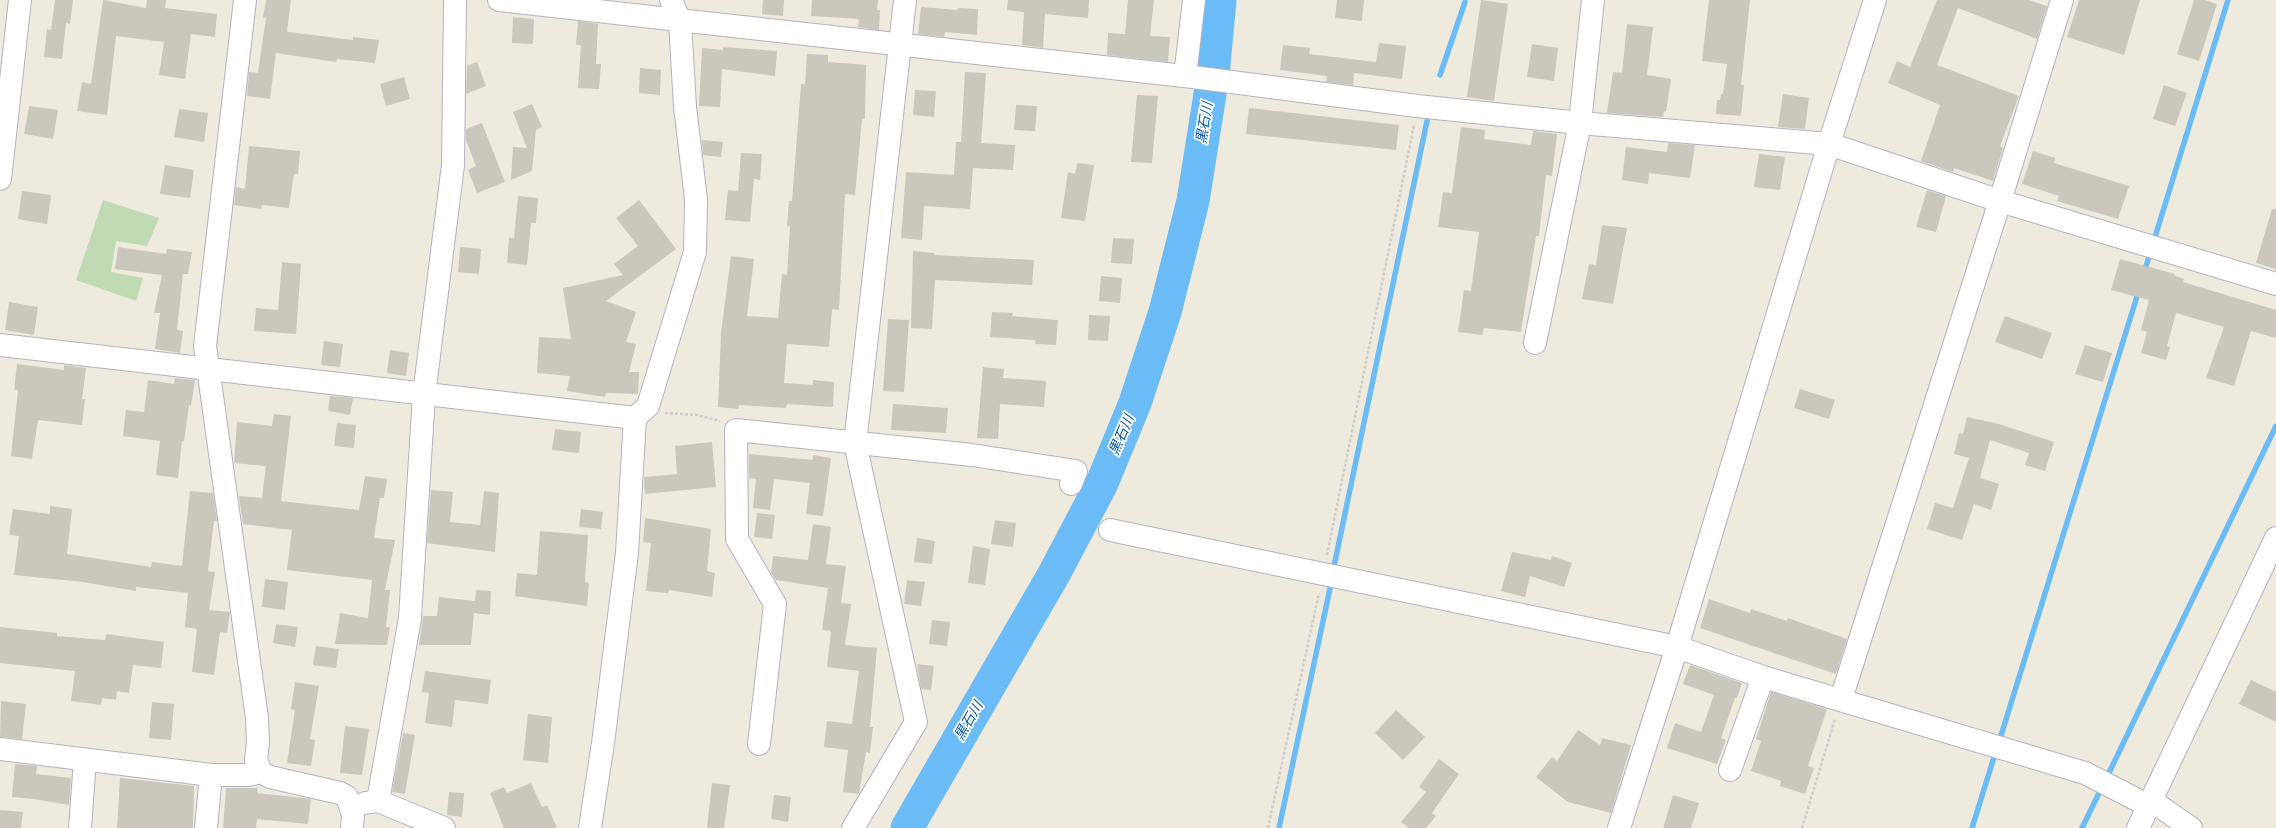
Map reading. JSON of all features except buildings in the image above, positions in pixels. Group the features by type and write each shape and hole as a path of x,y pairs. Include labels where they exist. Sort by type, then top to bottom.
{"street":[{"path":"0,179 20,0"},
{"path":"245,0 205,346 206,369 256,718 258,742 256,760 261,772 270,778 340,792 347,797 351,805 353,815 352,828"},
{"path":"378,801 410,618 424,394 453,165 455,0"},
{"path":"500,0 1189,77 1417,106 1580,123 1829,144 2000,201 2276,284"},
{"path":"590,828 603,743 627,553 635,418 648,406 696,252 696,199 685,100 680,21 671,0"},
{"path":"853,828 916,722 855,443 905,0"},
{"path":"1189,77 1194,0"},
{"path":"1535,343 1580,123 1593,0"},
{"path":"1619,828 1677,647 1829,144 1875,0"},
{"path":"1841,699 2000,201 2062,0"},
{"path":"0,345 635,418"},
{"path":"759,744 775,604 738,539 736,430 972,455 1076,471 1071,484"},
{"path":"1110,530 1677,647 1763,677 1841,699 2007,751 2086,773 2125,794 2151,804 2191,828"},
{"path":"2138,828 2151,804 2276,538"},
{"path":"1730,770 1763,677"},
{"path":"0,749 211,775 248,775 261,772"},
{"path":"80,828 85,760"},
{"path":"206,828 211,775"},
{"path":"351,805 378,801 444,828"}],"path":[{"path":"1268,828 1329,575 1417,106"},
{"path":"635,418 665,413 697,415 719,420 736,430"},
{"path":"1802,828 1841,699"}],"green space":[{"path":"103,200 159,218 147,246 116,241 111,272 143,278 136,301 76,280"}],"waterway":[{"name":"黒石川","path":"907,828 1054,574 1102,483 1135,403 1165,312 1193,201 1213,75 1220,0"},
{"path":"2155,237 2228,0"},
{"path":"1440,75 1465,2"},
{"path":"1333,571 1427,121"},
{"path":"2144,272 2150,254"},
{"path":"1999,742 2139,290"},
{"path":"2106,779 2276,426"},
{"path":"1279,828 1332,579"},
{"path":"1972,828 1995,754"},
{"path":"2082,828 2102,787"}]}
